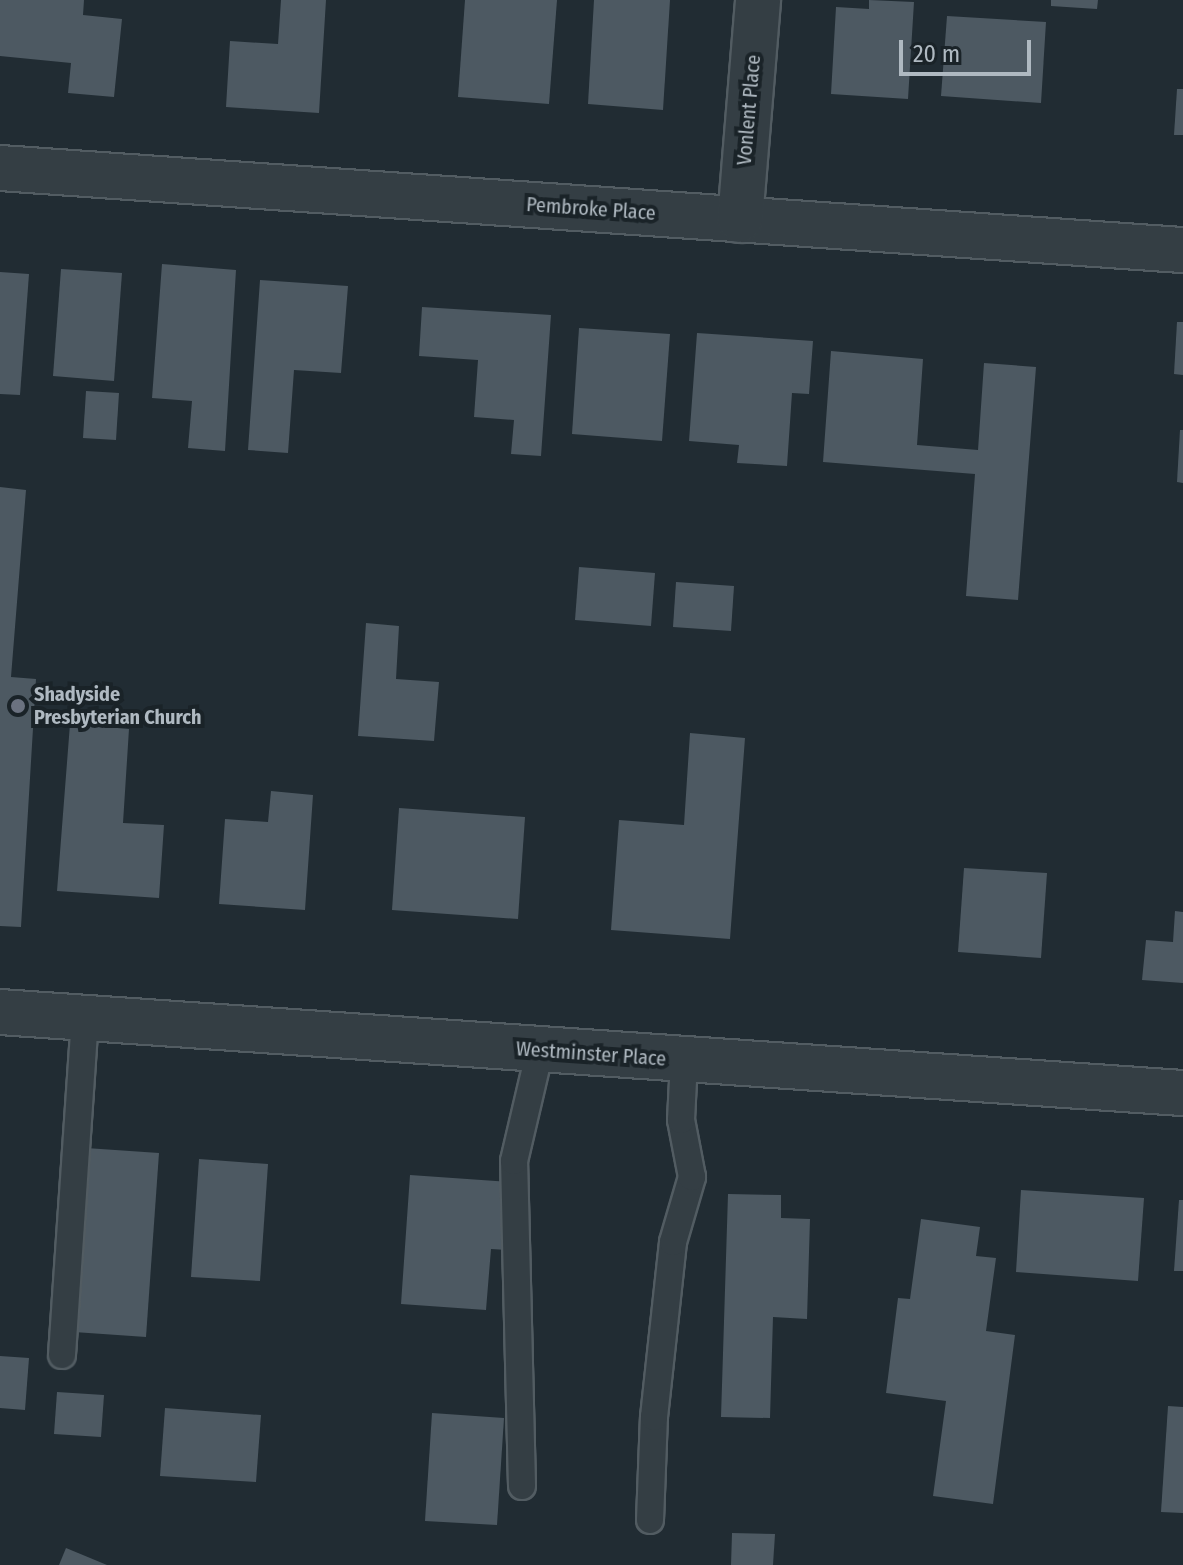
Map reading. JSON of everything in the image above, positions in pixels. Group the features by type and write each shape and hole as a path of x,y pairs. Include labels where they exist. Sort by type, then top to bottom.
{"street":[{"name":"Vonlent Place","path":"740,220 758,0"},
{"name":"Pembroke Place","path":"0,168 1183,250"},
{"name":"Westminster Place","path":"0,1012 1183,1093"}],"lane":[{"path":"62,1355 85,1018"},
{"path":"522,1486 514,1161 540,1050"},
{"path":"650,1520 654,1417 673,1242 692,1177 681,1120 684,1060"}],"building":[{"path":"0,0 84,0 83,15 122,19 114,97 68,93 71,63 0,56"},
{"path":"281,0 326,0 319,113 226,107 230,41 278,44"},
{"path":"465,0 557,0 549,104 458,97"},
{"path":"594,0 670,0 663,110 588,104"},
{"path":"869,0 914,2 908,99 831,94 836,7 869,9"},
{"path":"1051,0 1098,0 1097,9 1051,6"},
{"path":"947,16 1046,22 1041,103 941,96"},
{"path":"1177,89 1183,89 1183,135 1174,135"},
{"path":"162,264 236,270 225,451 188,448 192,401 152,398"},
{"path":"61,269 122,273 114,381 53,376"},
{"path":"0,272 29,274 20,395 0,394"},
{"path":"260,280 348,286 341,373 294,370 288,453 248,450"},
{"path":"422,307 551,315 541,456 511,454 514,420 474,417 478,360 419,356"},
{"path":"1177,322 1183,322 1183,375 1174,374"},
{"path":"579,328 670,334 662,441 572,434"},
{"path":"697,333 813,341 809,394 792,393 787,466 737,463 739,445 689,441"},
{"path":"831,351 923,359 917,445 978,450 984,363 1036,367 1018,600 966,596 975,474 823,462"},
{"path":"86,391 119,393 116,440 83,438"},
{"path":"1180,430 1183,430 1183,483 1177,482"},
{"name":"Shadyside Presbyterian Church","path":"0,487 26,490 11,677 36,679 21,927 0,926"},
{"path":"579,567 655,573 651,626 575,620"},
{"path":"676,582 734,586 731,631 673,627"},
{"path":"366,623 399,626 396,679 439,682 434,741 358,736"},
{"path":"70,724 129,729 123,823 164,825 159,898 57,891"},
{"path":"690,733 745,738 730,939 611,930 619,820 684,825"},
{"path":"271,791 313,795 305,910 219,904 225,819 268,822"},
{"path":"399,808 525,817 518,919 392,910"},
{"path":"964,868 1047,873 1041,958 958,952"},
{"path":"1175,911 1183,912 1183,983 1142,980 1146,940 1173,942"},
{"path":"86,1148 159,1153 146,1337 74,1332"},
{"path":"199,1159 268,1164 260,1281 191,1277"},
{"path":"410,1175 511,1182 507,1250 491,1249 486,1310 401,1304"},
{"path":"1021,1190 1144,1198 1138,1281 1016,1272"},
{"path":"728,1194 781,1195 781,1218 810,1219 807,1319 773,1317 770,1418 721,1417"},
{"path":"1179,1200 1183,1200 1183,1271 1174,1271"},
{"path":"921,1219 980,1227 976,1256 996,1258 986,1331 1015,1335 993,1504 933,1496 946,1401 886,1393 898,1298 910,1299"},
{"path":"0,1356 29,1358 25,1410 0,1408"},
{"path":"57,1392 104,1395 101,1437 54,1434"},
{"path":"1168,1406 1183,1407 1183,1513 1161,1512"},
{"path":"165,1408 261,1415 256,1482 160,1476"},
{"path":"432,1413 504,1418 497,1525 425,1521"},
{"path":"732,1533 775,1534 773,1565 731,1565"},
{"path":"66,1548 107,1565 59,1565"}],"place":[{"name":"Shadyside Presbyterian Church","path":"18,706"}]}
